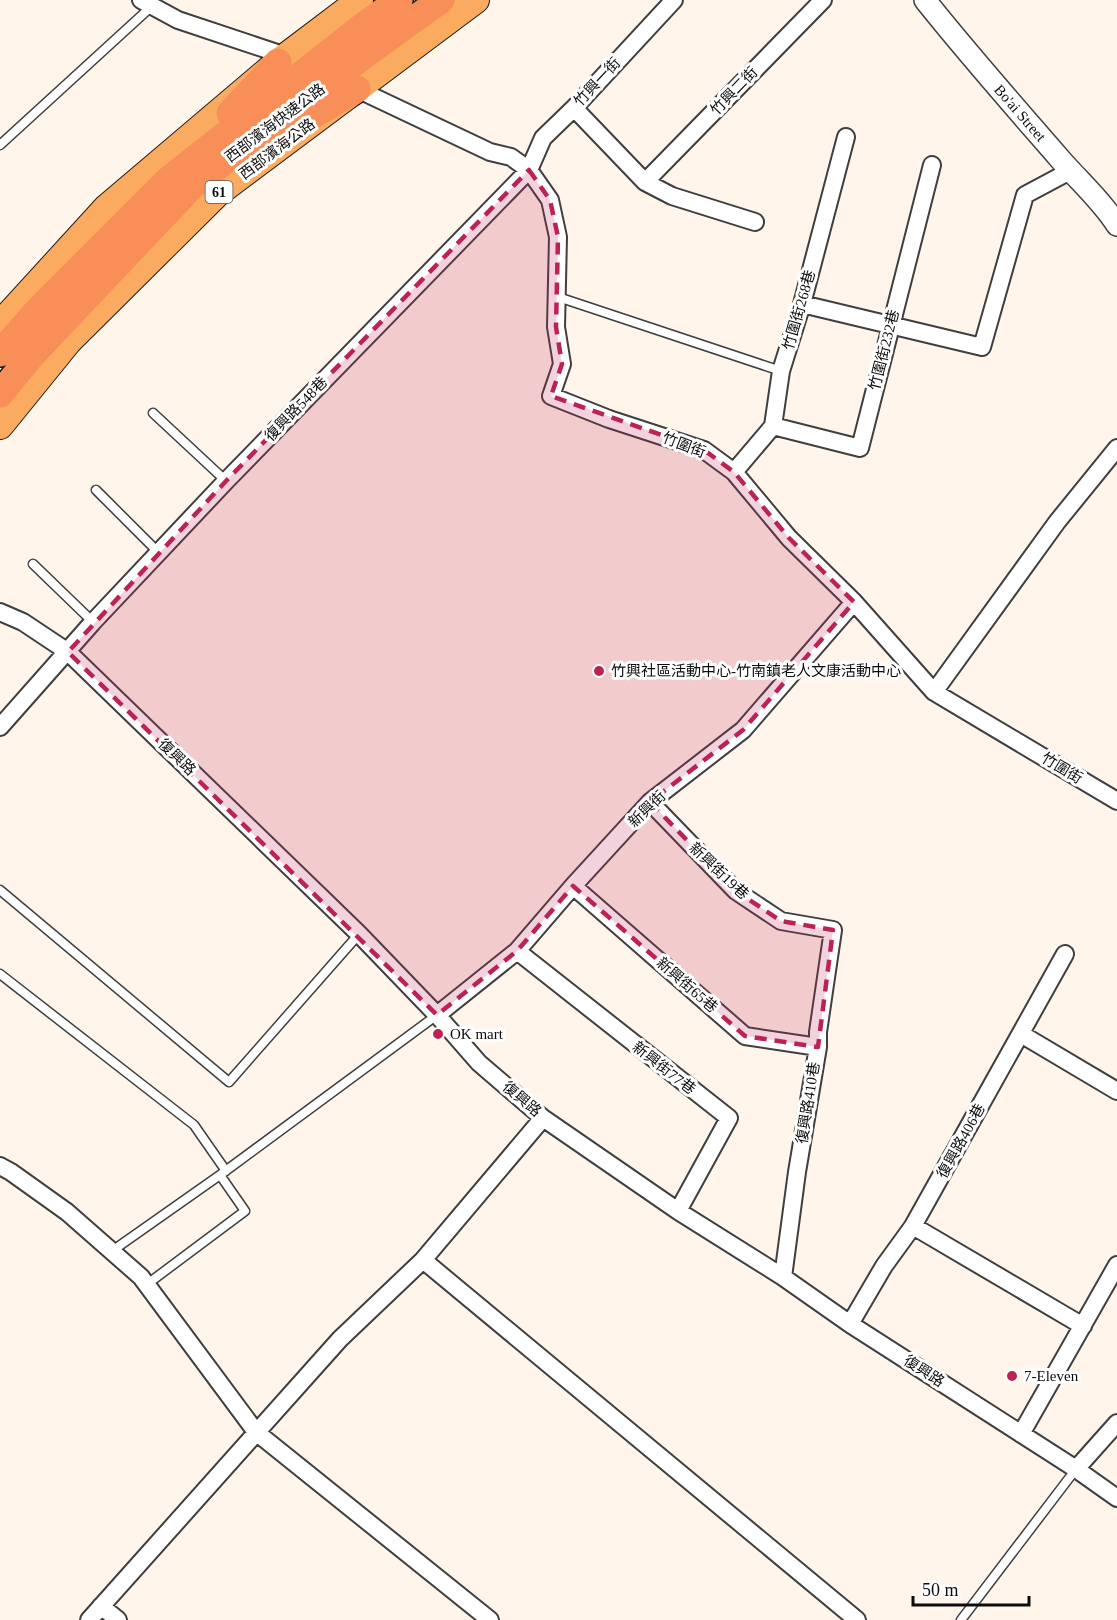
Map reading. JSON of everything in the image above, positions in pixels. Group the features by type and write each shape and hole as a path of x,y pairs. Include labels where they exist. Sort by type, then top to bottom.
{"highway":[{"name":"西部濱海快速公路","path":"0,353 39,309 180,183 350,36 399,0"},
{"name":"西部濱海快速公路","path":"0,393 180,183 441,0"},
{"path":"180,183 282,59"},
{"path":"180,183 357,89"}],"main road":[{"path":"0,324 106,208 282,59 360,0"},
{"name":"西部濱海公路","path":"0,426 69,341 218,193 476,0"}],"street":[{"name":"竹興一街","path":"529,170 543,138 574,108 674,0"},
{"name":"竹興二街","path":"645,182 823,0"},
{"name":"Bo'ai Street","path":"925,0 1070,171 1110,214 1117,225"},
{"path":"147,3 178,20 282,59"},
{"name":"竹圍街","path":"357,89 490,153 511,157 529,170 550,200 558,237 556,327 562,364 551,396 609,419 704,450 734,472 789,538 855,602 934,692 1117,801"},
{"path":"574,108 645,182 672,196 755,222"},
{"name":"竹圍街268巷","path":"773,426 781,371 802,304 846,137"},
{"name":"竹圍街232巷","path":"773,426 860,448 932,165"},
{"name":"復興路548巷","path":"0,727 93,622 226,481 529,170"},
{"path":"802,304 982,347 1024,195 1070,171"},
{"path":"734,472 773,426"},
{"path":"934,692 1057,522 1117,448"},
{"name":"新興街","path":"437,1015 517,951 650,802 743,730 855,602"},
{"name":"復興路","path":"0,612 23,622 68,652 359,934 480,1063 543,1118 850,1324 1076,1469 1117,1498"},
{"name":"新興街19巷","path":"650,802 736,891 781,921 833,930"},
{"name":"新興街65巷","path":"573,886 745,1036 818,1047"},
{"name":"復興路410巷","path":"783,1277 797,1172 818,1047 818,1032 833,930"},
{"name":"新興街77巷","path":"517,951 729,1118 678,1210"},
{"name":"復興路406巷","path":"850,1324 884,1266 913,1226 1065,954"},
{"path":"1021,1034 1117,1091"},
{"path":"89,1620 339,1339 423,1260 543,1118"},
{"path":"0,1166 67,1212 141,1277 256,1432 490,1620"},
{"path":"913,1226 1083,1326"},
{"path":"423,1260 858,1620"},
{"path":"1021,1434 1117,1265"},
{"path":"1076,1469 1117,1423"},
{"path":"101,1606 118,1620"}],"lane":[{"path":"0,145 147,3"},
{"path":"558,297 781,371"},
{"path":"153,413 226,481"},
{"path":"96,490 159,553"},
{"path":"33,564 93,622"},
{"path":"0,890 229,1082 359,934"},
{"path":"0,974 194,1125 245,1211 146,1285"},
{"path":"112,1251 223,1173 437,1015"},
{"path":"961,1620 1076,1469"}],"highlighted area":[{"path":"529,170 550,200 558,237 556,327 562,364 551,396 704,450 734,472 789,538 854,602 743,730 650,802 736,891 781,921 833,930 818,1047 745,1036 573,886 517,951 437,1015 68,652 226,481"}],"place":[{"name":"竹興社區活動中心-竹南鎮老人文康活動中心","path":"599,671"},
{"name":"OK mart","path":"438,1034"},
{"name":"7-Eleven","path":"1012,1376"}]}
